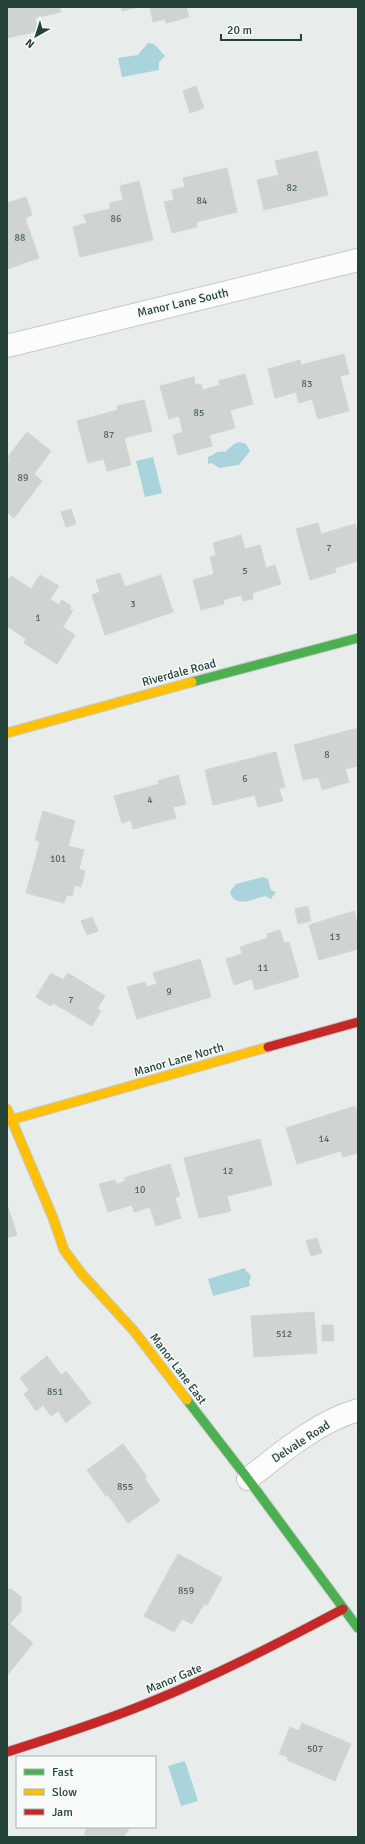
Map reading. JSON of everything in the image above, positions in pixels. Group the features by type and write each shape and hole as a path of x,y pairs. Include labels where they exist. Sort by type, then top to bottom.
{"street":[{"name":"Manor Lane South","path":"7,346 358,260"},
{"name":"Riverdale Road","path":"7,733 100,706 358,638"},
{"name":"Manor Lane North","path":"9,1121 358,1022"},
{"name":"Manor Lane East","path":"7,1109 9,1121 53,1218 64,1250 82,1274 134,1331 248,1479 358,1628"},
{"name":"Delvale Road","path":"248,1479 288,1447 320,1427 358,1410"},
{"name":"Manor Gate","path":"7,1752 84,1727 167,1696 254,1656 343,1609"}],"water":[{"path":"148,43 154,44 165,56 159,62 159,70 122,77 118,58 138,55"},
{"path":"239,442 246,444 250,451 239,465 219,468 212,463 208,464 208,457 218,452 225,452 234,444"},
{"path":"153,457 162,493 145,497 136,461"},
{"path":"263,877 268,879 271,890 276,892 271,899 265,896 250,901 240,902 232,897 230,892 236,884"},
{"path":"245,1268 250,1274 250,1286 213,1296 208,1279"},
{"path":"185,1761 198,1801 181,1806 168,1766"}],"building":[{"path":"7,7 59,7 61,12 35,18 38,31 7,38"},
{"path":"121,7 140,7 122,11"},
{"path":"150,7 186,7 189,17 166,23 165,19 153,22"},
{"path":"196,86 204,108 190,113 183,91"},
{"path":"317,151 328,195 264,210 257,180 279,175 275,161"},
{"path":"227,168 237,212 196,222 197,227 172,233 164,202 174,200 172,190 185,187 183,178"},
{"path":"139,181 153,240 80,257 73,227 87,223 83,215 110,209 110,203 123,200 120,186"},
{"path":"26,197 32,215 25,218 39,258 7,269 7,203"},
{"path":"344,354 349,374 340,376 349,411 318,419 312,399 299,403 296,392 275,398 268,369 300,360 301,365"},
{"path":"245,374 253,404 230,410 235,428 209,435 212,446 178,455 173,435 183,432 179,416 169,419 160,386 194,377 195,385 201,384 203,390 220,385 218,381"},
{"path":"144,400 152,431 124,438 131,465 107,471 104,459 88,463 77,421 118,410 117,406"},
{"path":"27,432 51,451 34,474 42,481 14,518 7,512 7,464 10,460 7,458"},
{"path":"71,509 76,524 66,527 61,512"},
{"path":"318,523 321,534 355,524 358,533 358,561 335,568 336,572 310,580 296,529"},
{"path":"241,535 245,549 260,545 266,568 275,565 281,584 252,593 253,599 243,601 241,595 223,600 224,604 201,610 193,580 214,574 210,557 216,555 213,543"},
{"path":"120,573 125,587 161,575 173,612 105,635 92,595 100,592 96,580"},
{"path":"40,575 59,586 50,599 59,605 62,600 71,606 69,609 73,610 63,627 75,635 57,664 24,643 26,639 7,626 7,582 11,576 31,589"},
{"path":"358,728 358,766 345,769 349,782 322,790 319,777 303,780 294,745"},
{"path":"276,752 285,787 279,789 283,801 258,807 255,795 213,805 205,770"},
{"path":"178,775 186,804 173,807 176,818 133,829 131,820 122,823 114,796 159,784 158,781"},
{"path":"43,811 75,821 68,846 84,850 79,869 85,871 81,887 75,885 72,896 67,895 64,903 26,893 40,842 35,840"},
{"path":"308,906 311,921 298,924 295,909"},
{"path":"354,911 358,926 358,949 319,960 309,925"},
{"path":"92,917 98,931 87,935 81,921"},
{"path":"280,930 284,943 289,942 299,977 255,990 252,979 234,985 226,959 242,954 240,947 268,938 267,934"},
{"path":"200,959 211,997 137,1019 127,987 145,982 146,987 157,984 153,973"},
{"path":"51,973 63,980 68,973 105,996 97,1009 101,1011 92,1026 53,1003 51,1006 36,997"},
{"path":"355,1106 358,1115 358,1153 343,1157 341,1151 297,1164 286,1128"},
{"path":"260,1139 272,1185 227,1196 231,1211 199,1218 184,1158"},
{"path":"170,1164 180,1196 175,1198 181,1218 156,1226 150,1207 134,1212 132,1205 108,1212 99,1184 115,1180 117,1184 126,1181 124,1178"},
{"path":"8,1207 17,1235 7,1238 7,1208"},
{"path":"317,1238 322,1253 311,1256 306,1241"},
{"path":"314,1312 317,1353 254,1357 251,1316"},
{"path":"322,1325 333,1325 334,1341 322,1341"},
{"path":"47,1356 61,1375 66,1371 91,1403 66,1423 58,1411 51,1416 43,1405 36,1411 24,1394 29,1390 20,1378"},
{"path":"123,1444 147,1477 145,1479 160,1501 128,1523 108,1495 106,1496 87,1470"},
{"path":"178,1554 222,1578 207,1605 204,1604 192,1624 182,1619 174,1632 144,1616"},
{"path":"11,1589 21,1597 21,1611 10,1624 33,1643 7,1676 7,1590"},
{"path":"302,1723 351,1744 335,1781 287,1760 288,1757 279,1754 290,1727 299,1731"},
{"path":"87,1828 129,1828 124,1837 89,1837 84,1834"}],"traffic: fast":[{"path":"192,682 358,638"},
{"path":"187,1400 248,1479 358,1628"}],"traffic: slow":[{"path":"7,733 192,682"},
{"path":"7,1121 268,1047"},
{"path":"7,1109 53,1218 64,1250 82,1274 134,1331 187,1400"}],"traffic: jam":[{"path":"268,1047 358,1022"},
{"path":"7,1752 96,1723 173,1693 247,1659 343,1609"}]}
